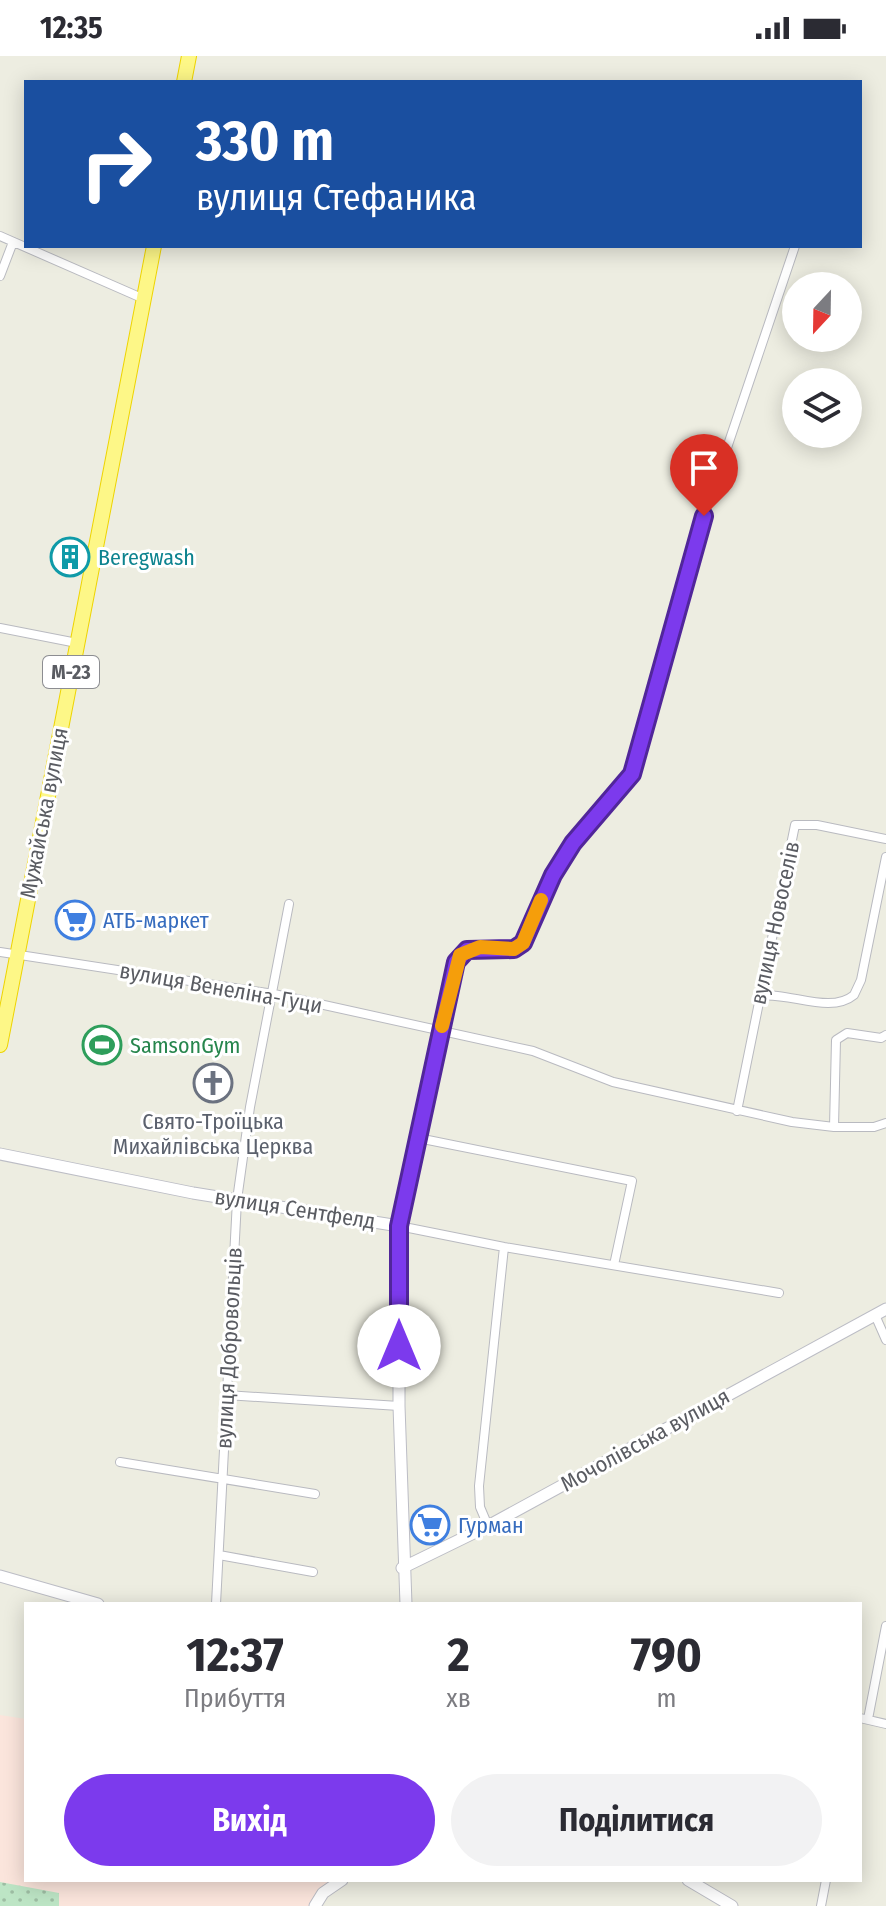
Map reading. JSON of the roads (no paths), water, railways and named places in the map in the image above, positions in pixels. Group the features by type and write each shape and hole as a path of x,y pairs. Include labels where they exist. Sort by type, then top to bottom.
{"highway":[{"path":"184,80 189,56"},
{"name":"М-23","path":"144,299 154,248"},
{"name":"Мужайська вулиця","path":"0,1045 144,299"}],"street":[{"path":"0,236 24,247"},
{"path":"0,276 13,242"},
{"path":"27,248 144,299"},
{"path":"406,1602 402,1568 399,1406 399,1226 460,955 480,947 514,949 523,943 553,875 573,843 632,774 704,516 794,248"},
{"path":"0,628 77,643"},
{"name":"вулиця Новоселів","path":"737,1111 795,825 817,825 886,839"},
{"path":"759,996 776,993 835,1004 854,995 861,980 886,857"},
{"name":"вулиця Добровольців","path":"216,1602 237,1200 250,1107 289,904"},
{"name":"вулиця Венеліна-Гуци","path":"0,952 274,994 533,1051 613,1082 737,1111 834,1127 874,1127 886,1123"},
{"path":"834,1127 836,1040 847,1033 881,1038 886,1035"},
{"path":"418,1138 632,1181 614,1265"},
{"name":"вулиця Сентфелд","path":"0,1154 237,1200 779,1293"},
{"path":"488,1526 480,1507 479,1486 504,1247"},
{"path":"880,1312 886,1340"},
{"name":"Мочолівська вулиця","path":"402,1568 488,1526 880,1312"},
{"path":"226,1395 399,1406"},
{"path":"120,1462 315,1494"},
{"path":"219,1555 313,1572"},
{"path":"0,1576 91,1602"},
{"path":"886,1626 864,1719 886,1724"},
{"path":"315,1906 323,1893 339,1882"},
{"path":"691,1882 732,1906"},
{"path":"821,1906 826,1882"}],"place":[{"name":"Beregwash","path":"70,557"},
{"name":"АТБ-маркет","path":"75,920"},
{"name":"SamsonGym","path":"102,1045"},
{"name":"Свято-Троїцька Михайлівська Церква","path":"213,1083"},
{"name":"Гурман","path":"430,1525"}]}
